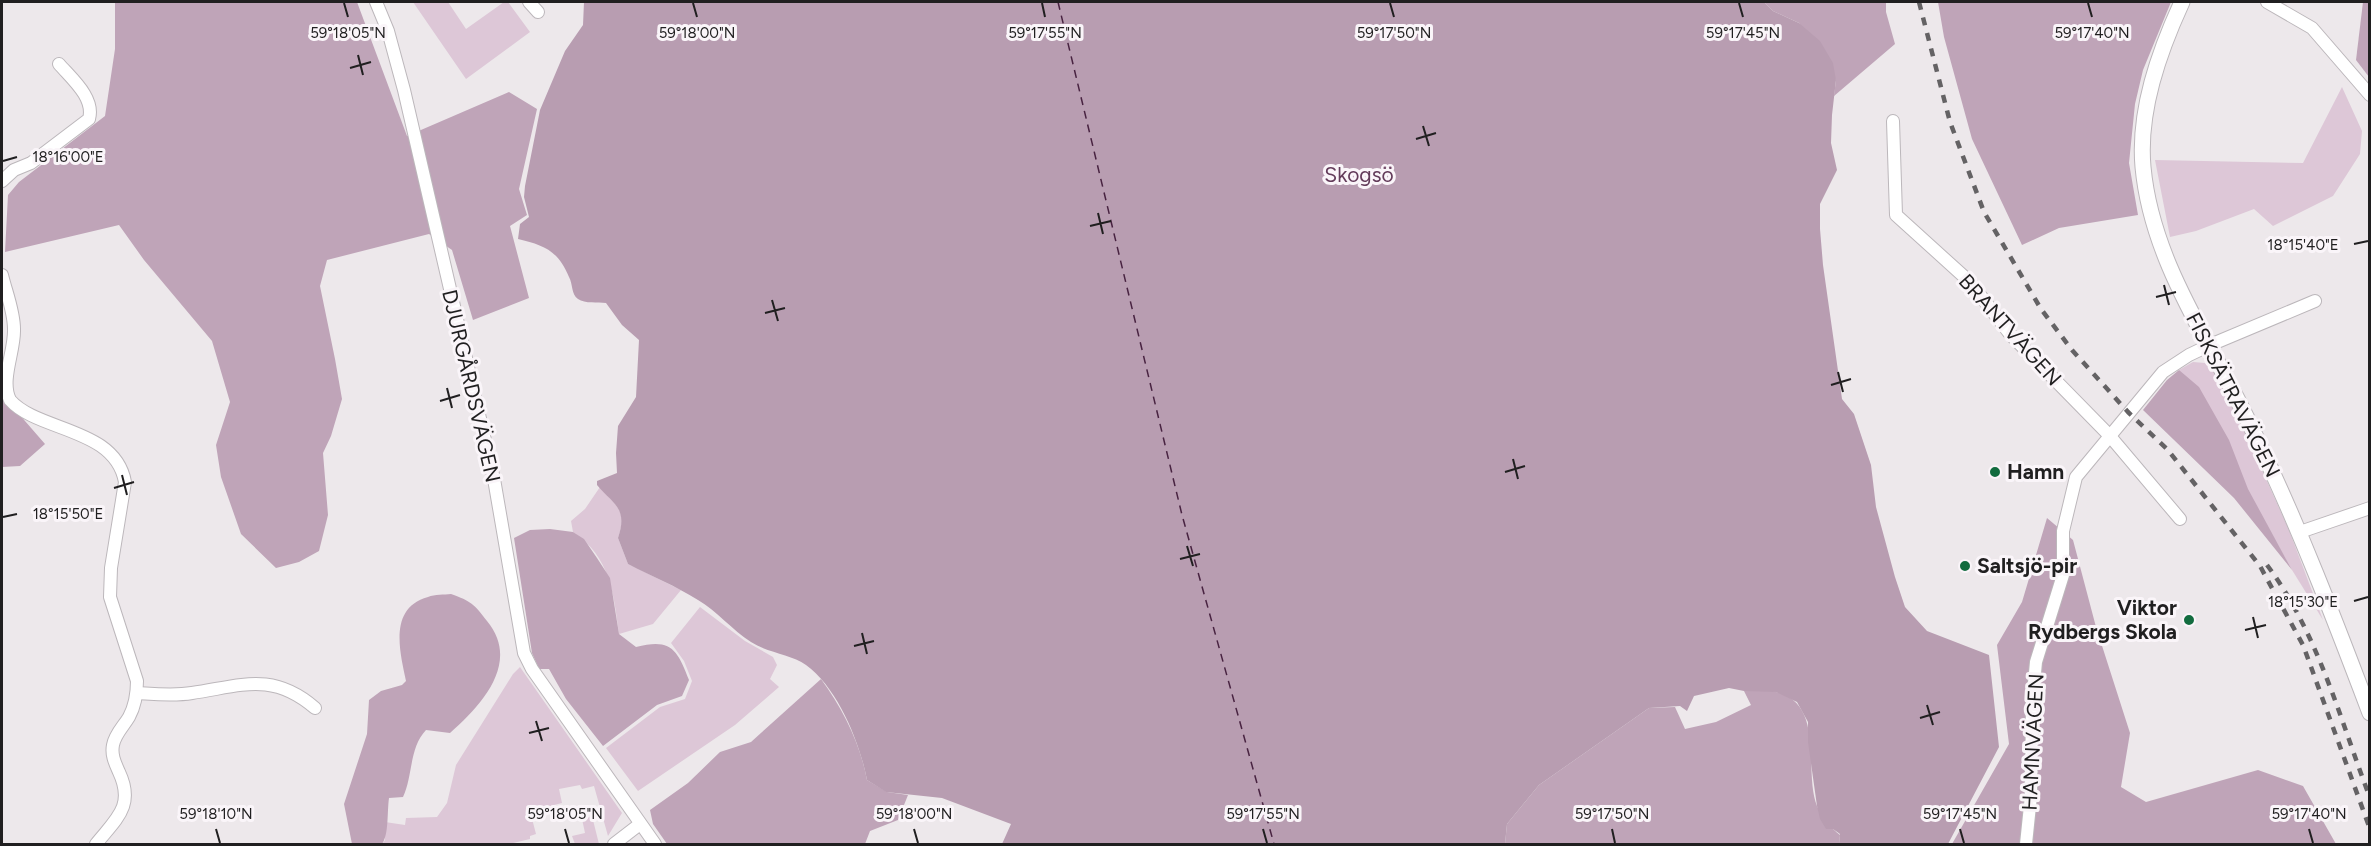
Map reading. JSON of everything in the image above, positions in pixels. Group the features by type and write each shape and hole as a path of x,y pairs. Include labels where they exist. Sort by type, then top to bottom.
{"street":[{"name":"DJURGÅRDSVÄGEN","path":"376,2 388,31 409,112 494,479 524,653 532,669 655,844"},
{"path":"529,2 538,12"},
{"name":"FISKSÄTRAVÄGEN","path":"2182,2 2155,73 2144,132 2145,185 2159,242 2180,290 2254,432 2300,532 2370,713"},
{"path":"2267,2 2312,28 2329,51 2370,95"},
{"path":"2,181 14,170 31,163 89,119 92,110 90,102 59,64"},
{"name":"BRANTVÄGEN","path":"1893,122 1896,215 1970,282 2010,334 2109,435 2180,519"},
{"path":"2,275 14,328 3,385 9,399 33,415 68,429 98,445 116,458 124,473 124,497 111,568 110,597 137,681 137,693 133,710 115,737 112,749 113,760 124,783 126,797 124,808 96,844"},
{"name":"HAMNVÄGEN","path":"2026,844 2031,796 2032,705 2036,662 2063,575 2063,531 2076,477 2163,372 2210,345 2315,301"},
{"path":"2300,532 2370,508"},
{"path":"137,693 192,693 249,677 304,698 315,708"},
{"path":"614,844 640,824"}],"shaded area":[{"path":"115,2 357,2 407,136 509,92 537,109 519,189 527,215 510,226 529,298 473,320 452,250 429,234 327,260 320,286 342,399 331,436 323,453 328,515 319,551 299,562 276,568 241,534 221,477 216,445 230,402 212,341 144,260 119,225 5,252 8,195 19,182 105,116 115,49"},
{"path":"413,2 448,2 466,29 504,2 508,2 530,32 466,79"},
{"path":"584,2 1764,2 1773,11 1799,23 1820,41 1833,63 1836,80 1831,143 1837,170 1820,204 1823,265 1842,399 1854,414 1871,465 1876,507 1895,577 1905,607 1927,631 1989,655 1999,747 1948,844 1839,844 1840,834 1833,829 1826,829 1820,819 1808,742 1808,722 1797,702 1776,692 1729,688 1694,696 1687,711 1680,706 1649,708 1539,785 1507,824 1505,844 1002,844 1011,824 942,798 886,792 867,780 859,750 846,717 818,675 800,661 751,642 698,600 628,564 618,538 621,528 620,513 597,485 597,481 617,473 618,426 636,397 639,340 622,325 606,303 584,302 576,297 565,268 555,255 549,250 518,239 520,224 529,217 524,197 525,186 540,110 565,51 583,25"},
{"path":"1764,2 1886,2 1886,12 1895,44 1834,96 1836,80 1799,23 1773,11"},
{"path":"1938,2 2171,2 2143,70 2135,104 2129,163 2138,215 2059,228 2022,245 1972,139 1944,37"},
{"path":"2363,2 2369,2 2369,77 2356,60"},
{"path":"2342,87 2362,131 2360,154 2333,196 2273,226 2254,209 2196,231 2170,237 2155,160 2303,163"},
{"path":"2193,362 2205,363 2217,370 2289,530 2323,620 2292,570 2179,370"},
{"path":"2179,370 2199,387 2229,440 2248,489 2292,570 2234,498 2143,410 2167,380"},
{"path":"2,390 5,398 45,444 20,466 2,467"},
{"path":"600,487 621,514 622,521 618,538 628,564 681,590 653,624 619,634 608,577 595,553 573,532 571,521 585,509"},
{"path":"2047,518 2073,540 2096,627 2130,733 2121,787 2146,802 2258,770 2303,786 2336,844 1952,844 2009,744 1997,645 2022,602"},
{"path":"550,529 573,532 584,539 597,558 610,578 619,634 636,647 657,644 671,648 681,660 689,680 682,696 657,705 603,746 566,699 549,669 539,669 532,653 514,538 530,530"},
{"path":"451,594 468,601 487,621 496,636 500,652 499,667 485,696 450,733 426,730 421,737 414,754 403,797 389,798 387,829 382,844 352,844 344,804 367,734 369,700 381,691 402,685 406,681 401,657 400,632 407,611 415,603 428,597"},
{"path":"700,607 745,641 773,657 777,665 770,679 779,687 735,725 638,791 606,748 660,707 685,699 692,681 684,661 671,643"},
{"path":"520,667 622,813 608,836 594,786 582,789 580,785 559,789 562,803 530,811 536,834 530,836 530,839 509,844 382,844 385,840 385,822 405,825 406,818 437,817 447,803 456,765 513,674"},
{"path":"821,679 850,727 867,780 887,792 908,795 898,820 870,831 865,844 667,844 653,824 650,810 688,783 720,752 751,742"},
{"path":"1744,691 1776,692 1792,699 1802,710 1810,740 1813,792 1821,814 1840,835 1839,844 1505,844 1507,824 1539,785 1649,708 1675,707 1685,729 1716,722 1751,705"},
{"path":"592,816 599,844 575,844 572,836 585,833 582,819"}],"ferry route":[{"path":"1058,2 1182,515 1274,844"}],"railway":[{"path":"1919,2 1950,122 1984,212 2041,309 2072,350 2128,412 2167,449 2260,566 2303,645 2370,829"},
{"path":"2267,565 2285,591 2314,648 2338,707 2370,798"}],"place":[{"name":"Hamn","path":"1995,472"},
{"name":"Saltsjö-pir","path":"1965,566"},
{"name":"Viktor Rydbergs Skola","path":"2189,620"}],"park label":[{"name":"Skogsö","path":"1359,175"}]}
